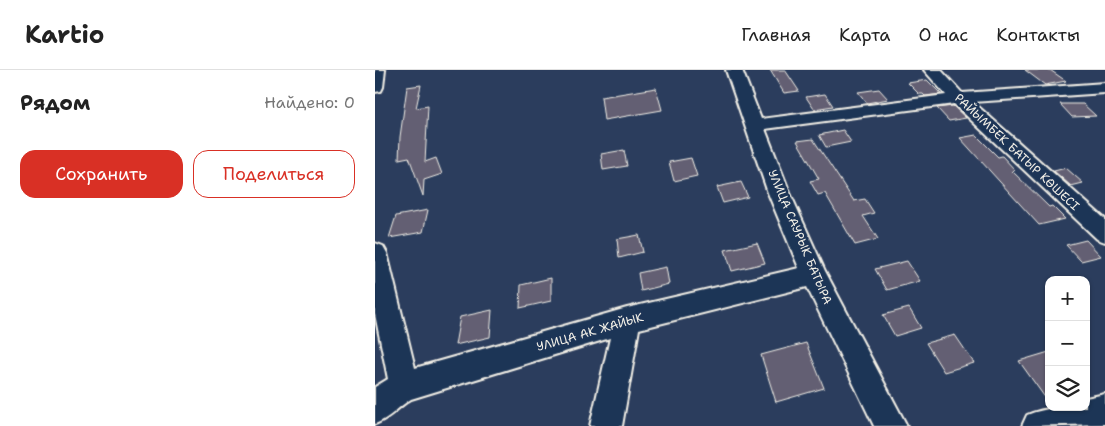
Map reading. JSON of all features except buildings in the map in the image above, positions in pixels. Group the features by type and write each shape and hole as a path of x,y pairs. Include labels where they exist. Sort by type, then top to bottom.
{"street":[{"path":"375,87 377,70"},
{"name":"УЛИЦА САУРЫК БАТЫРА","path":"734,70 779,193 814,276 891,426"},
{"name":"РАЙЫМБЕК БАТЫР КӨШЕСІ","path":"932,70 958,98 1105,233"},
{"path":"754,125 958,98 1105,88"},
{"path":"375,252 404,386"},
{"name":"УЛИЦА АК ЖАЙЫК","path":"375,409 386,398 404,386 627,320 814,276"},
{"path":"605,426 627,320"},
{"path":"1038,426 1105,409"}]}
